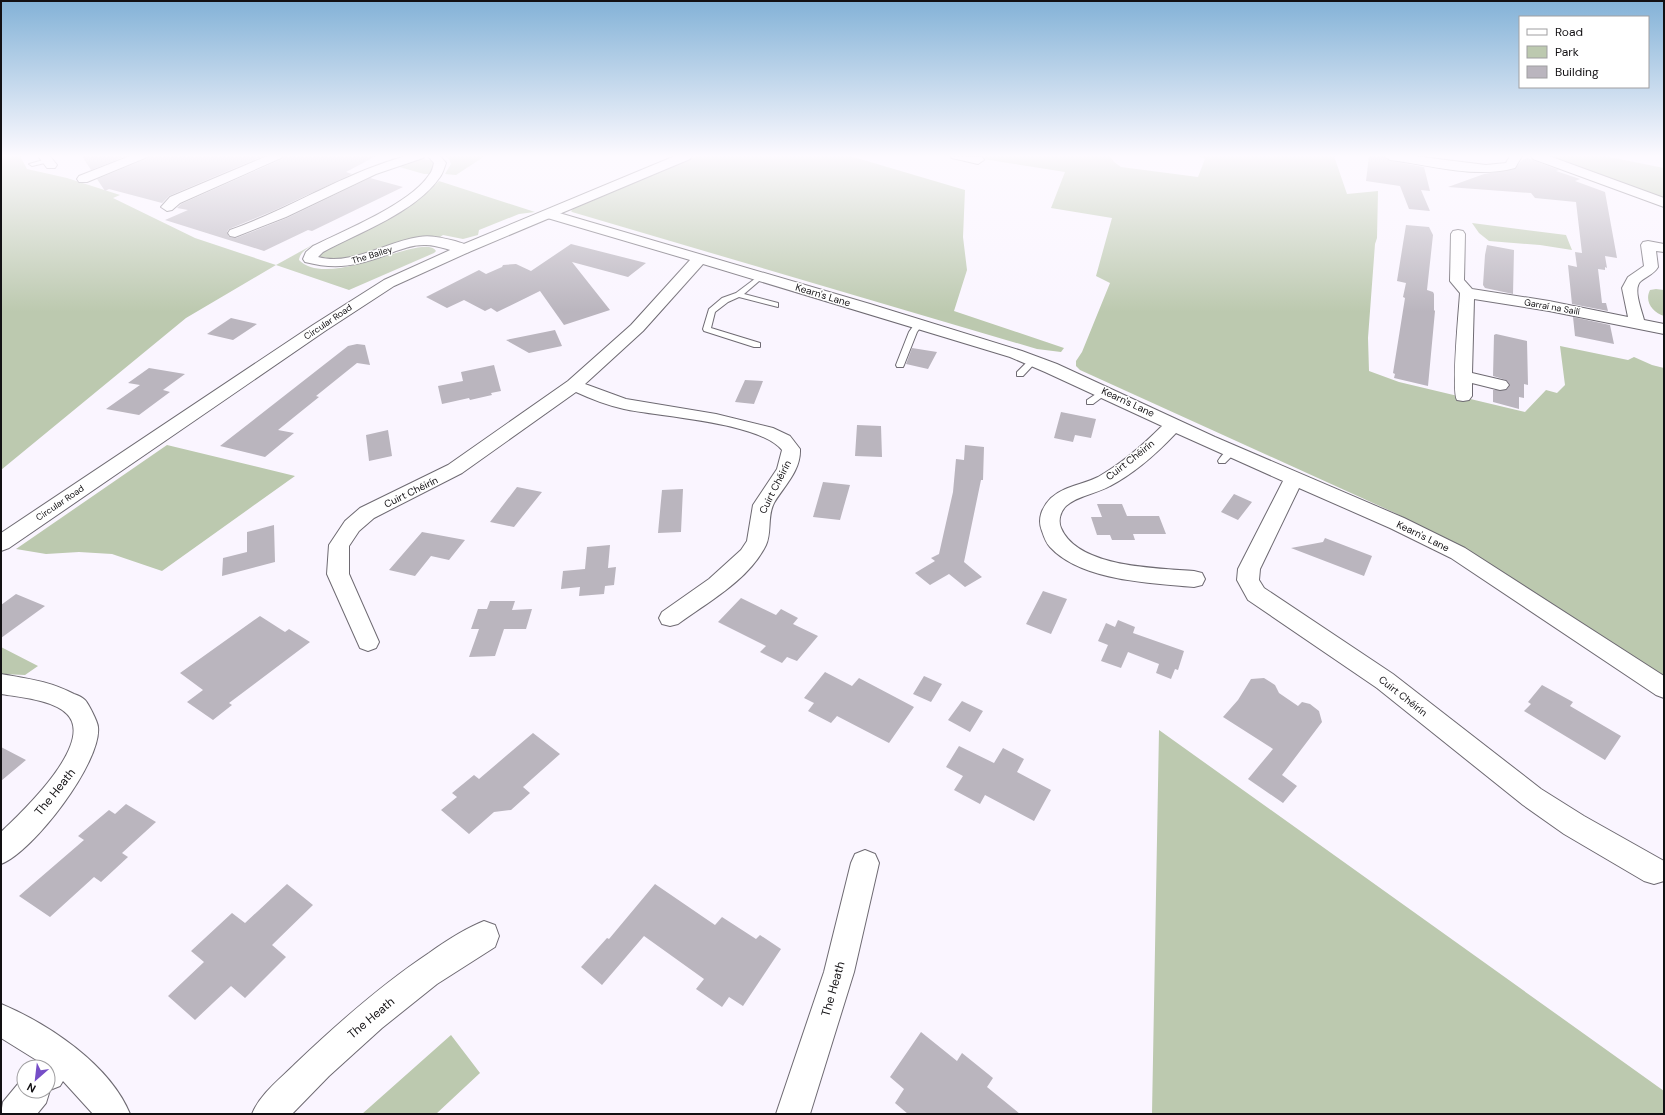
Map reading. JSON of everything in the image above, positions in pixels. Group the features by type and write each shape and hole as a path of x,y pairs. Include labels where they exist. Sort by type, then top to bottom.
{"street":[{"path":"235,233 263,224 296,208"},
{"name":"The Bailey","path":"394,208 377,220 318,249 311,255 310,259 329,264 353,262 412,243 426,241 444,242 464,249"},
{"name":"Circular Road","path":"1,543 372,293 409,273 563,208"},
{"name":"Kearn's Lane","path":"549,214 762,276 1034,360 1174,424 1227,456 1323,489 1458,553 1664,688"},
{"path":"1458,234 1457,281 1467,293 1463,396"},
{"path":"1637,324 1629,288 1630,283 1650,270 1652,265 1648,245 1664,248"},
{"name":"Cuirt Chéirín","path":"368,642 338,574 339,545 345,534 356,522 368,513 421,488 461,465 574,385 637,328 700,258"},
{"name":"Garraí na Sailí","path":"1467,293 1549,306 1664,329"},
{"path":"1464,376 1500,385"},
{"name":"Cuirt Chéirín","path":"574,385 623,403 717,419 756,428 778,436 789,444 791,448 789,464 762,508 756,545 738,567 670,618"},
{"name":"Cuirt Chéirín","path":"1174,424 1117,473 1096,485 1060,501 1051,513 1051,530 1058,542 1069,553 1079,559 1109,568 1194,579"},
{"name":"Cuirt Chéirín","path":"1294,479 1249,570 1248,580 1256,594 1385,681 1502,776 1532,797 1574,825 1654,871"},
{"name":"The Heath","path":"1,684 34,688 56,694 70,702 82,713 86,734 78,763 69,778 43,809 1,851"},
{"name":"The Heath","path":"793,1114 839,972 865,863"},
{"name":"The Heath","path":"269,1114 340,1044 420,977 459,949 484,936"},
{"path":"1,1020 31,1037 49,1059"},
{"path":"56,1067 92,1086 114,1114"},
{"path":"15,1114 27,1099"}],"lane":[{"path":"757,345 707,329 712,311 725,300 739,294 762,276"},
{"path":"739,294 775,305"},
{"path":"900,365 913,332 919,324"},
{"path":"1020,374 1034,360"},
{"path":"1090,402 1105,392"}],"green space":[{"path":"1,208 134,208 195,238 276,265 186,318 1,470"},
{"path":"399,208 523,208 535,212 519,214 479,230 478,235 463,239 443,235 440,237 428,236 345,260 319,257 322,252"},
{"path":"964,208 963,237 967,270 954,311 1064,348 1061,352 1037,349 572,212 571,211 573,209"},
{"path":"1051,208 1378,208 1377,238 1375,244 1368,338 1369,371 1399,382 1525,412 1546,390 1557,393 1565,385 1560,346 1628,360 1634,357 1652,365 1664,368 1664,681 1465,549 1395,513 1080,370 1076,366 1076,361 1082,352 1110,283 1096,276 1112,218"},
{"path":"1472,223 1566,235 1572,250 1540,245 1489,241 1479,233"},
{"path":"314,244 303,252 299,260 313,268 331,269 352,266 414,248 428,247 436,251 349,290 276,265"},
{"path":"1650,290 1664,290 1664,316 1653,309 1648,299"},
{"path":"167,445 295,476 162,571 112,554 79,552 46,554 16,549"},
{"path":"1,647 38,666 25,675 1,674"},
{"path":"1159,730 1664,1091 1664,1114 1152,1114"},
{"path":"451,1035 480,1073 436,1114 362,1114"}],"building":[{"path":"177,208 279,208 229,229 227,232 229,237 236,238 287,218 308,208 359,208 312,231 308,230 264,251 165,220 188,210"},
{"path":"1429,208 1430,211 1409,209"},
{"path":"1577,208 1608,208 1617,258 1605,256 1607,268 1605,267 1605,270 1598,269 1602,303 1606,303 1608,311 1572,304 1568,265 1577,267 1575,252 1582,253"},
{"path":"1406,225 1429,227 1433,235 1427,290 1433,292 1434,294 1435,311 1428,386 1394,378 1395,374 1393,373 1405,298 1403,297 1406,283 1397,281"},
{"path":"571,244 646,263 628,277 572,262 610,310 564,325 540,291 497,312 491,308 485,311 464,300 447,308 426,297 479,270 486,274 502,267 503,265 516,264 531,271"},
{"path":"1487,245 1514,250 1513,294 1485,288 1483,285"},
{"path":"1573,317 1610,325 1614,344 1575,336"},
{"path":"231,318 257,324 233,340 207,334"},
{"path":"555,330 562,346 529,353 506,340"},
{"path":"1496,334 1527,341 1528,385 1524,384 1524,398 1519,397 1519,409 1493,402 1493,390 1506,390 1510,385 1506,380 1493,376 1494,335"},
{"path":"357,344 365,345 370,365 357,363 316,396 319,397 278,430 294,433 265,457 220,446 348,346"},
{"path":"912,348 937,352 928,369 906,364"},
{"path":"494,365 501,391 491,393 492,395 470,400 469,398 442,404 438,386 463,381 461,372"},
{"path":"149,368 185,374 163,390 170,392 139,415 106,409 140,385 128,383"},
{"path":"745,380 763,381 754,404 735,402"},
{"path":"1061,412 1096,419 1091,438 1075,435 1073,442 1054,438"},
{"path":"857,425 881,426 882,457 855,456"},
{"path":"388,430 392,456 369,461 366,435"},
{"path":"965,445 984,447 983,480 981,480 964,562 982,577 965,587 949,574 930,585 915,573 935,561 931,558 939,554 953,492 956,459 964,460"},
{"path":"823,482 850,485 840,520 813,517"},
{"path":"517,487 542,492 514,527 490,522"},
{"path":"683,489 681,532 658,533 662,490"},
{"path":"1234,494 1252,502 1238,520 1221,512"},
{"path":"1097,504 1122,504 1127,516 1159,516 1166,534 1133,534 1135,540 1112,540 1110,535 1097,535 1091,517 1102,517"},
{"path":"274,525 275,562 222,576 223,558 247,552 247,532"},
{"path":"422,532 465,540 449,560 431,556 415,576 389,570"},
{"path":"1325,538 1372,556 1364,576 1291,548 1323,542"},
{"path":"610,545 608,568 616,567 614,585 605,586 604,594 579,596 580,587 561,589 563,571 585,569 587,547"},
{"path":"1043,591 1067,599 1051,634 1026,624"},
{"path":"16,594 45,606 1,638 1,605"},
{"path":"741,598 776,615 781,609 798,618 793,624 818,636 797,661 787,657 782,663 760,652 766,646 718,622"},
{"path":"490,601 515,601 512,610 532,609 526,629 504,629 495,656 469,657 479,629 471,629 478,609 487,609"},
{"path":"260,616 285,632 289,629 310,642 229,703 232,705 213,720 187,702 203,690 180,673"},
{"path":"1118,620 1135,627 1133,633 1184,651 1178,670 1175,669 1171,679 1156,673 1159,664 1128,652 1121,668 1101,661 1108,645 1098,641 1106,623 1115,627"},
{"path":"825,672 852,686 859,678 914,707 889,743 837,716 831,723 808,711 814,703 804,698"},
{"path":"924,676 942,684 931,702 913,694"},
{"path":"1264,678 1275,685 1279,693 1298,706 1302,702 1310,704 1319,711 1322,722 1282,775 1297,786 1283,803 1248,779 1273,749 1223,717 1238,700 1251,679"},
{"path":"1542,685 1573,702 1570,706 1621,736 1605,760 1524,711 1531,704 1528,702"},
{"path":"962,701 983,711 970,732 948,720"},
{"path":"533,733 560,754 523,787 530,793 511,810 494,812 469,834 441,810 457,797 452,793 474,775 479,779"},
{"path":"959,746 994,763 1003,748 1024,759 1017,772 1051,790 1034,821 985,795 980,804 954,790 963,776 946,767"},
{"path":"1,747 26,760 1,781"},
{"path":"126,804 156,822 122,853 128,857 101,882 94,877 50,917 19,896 84,840 78,836 109,810 115,814"},
{"path":"287,884 313,905 272,945 286,957 245,998 231,986 195,1020 168,996 204,962 191,951 232,913 245,923"},
{"path":"655,884 715,925 722,917 756,939 760,935 781,949 743,1006 729,997 722,1007 696,989 704,979 644,936 602,985 581,967 607,938 609,939"},
{"path":"921,1032 957,1061 962,1053 993,1078 987,1087 1020,1114 908,1114 895,1103 904,1089 890,1077"}]}
